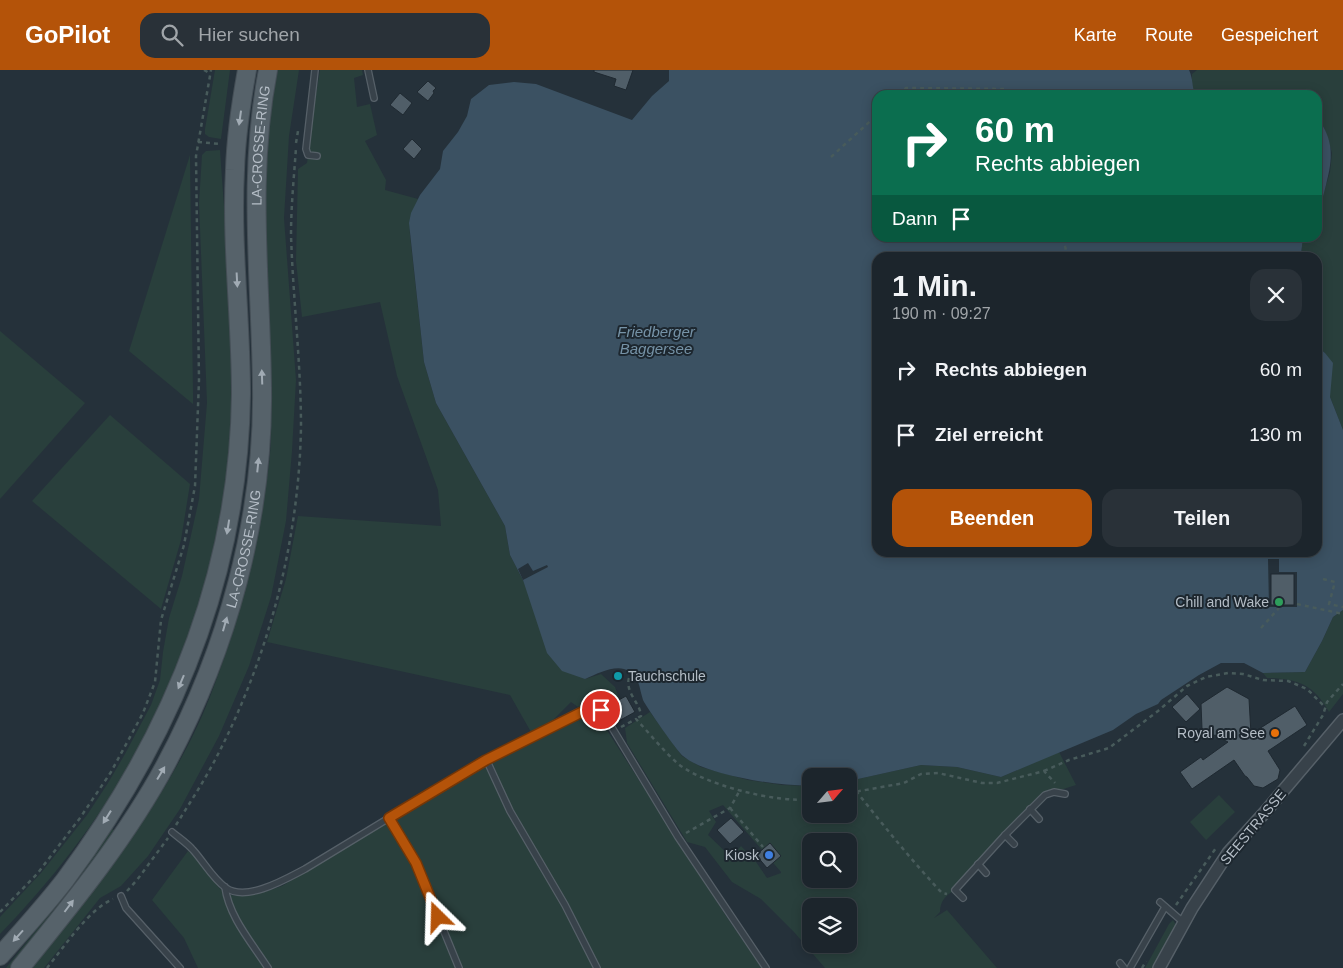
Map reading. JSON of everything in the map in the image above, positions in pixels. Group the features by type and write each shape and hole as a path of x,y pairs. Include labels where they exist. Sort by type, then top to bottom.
{"main road":[{"name":"LA-CROSSE-RING","path":"0,956 64,881 137,771 170,709 181,683 217,578 234,490 240,424 240,342 236,258 235,171 238,124 247,70"},
{"name":"LA-CROSSE-RING","path":"20,968 119,839 166,765 211,667 224,631 237,584 252,510 261,426 262,390 256,236 256,163 268,70"}],"street":[{"name":"SEESTRASSE","path":"1159,968 1183,922 1228,853 1278,804 1343,720"}],"lane":[{"path":"316,70 306,136 306,149 308,155 317,156"},
{"path":"368,70 374,98"},
{"path":"172,832 192,849 214,877 231,891 251,891 268,887 284,881 486,760 580,711 596,708 601,710 605,716 678,837 766,968"},
{"path":"486,760 510,811 565,905 597,968"},
{"path":"963,898 955,890 1030,809 1045,795 1054,792 1065,794"},
{"path":"1030,809 1039,819"},
{"path":"389,818 416,863 459,968"},
{"path":"1005,835 1014,844"},
{"path":"978,864 986,873"},
{"path":"225,887 227,899 237,920 268,968"},
{"path":"121,896 126,908 180,968"},
{"path":"1130,968 1147,939 1162,904 1183,922"},
{"path":"1141,932 1147,939"}],"path":[{"path":"204,70 211,74"},
{"path":"0,912 37,874 80,818 116,764 143,713 155,682 161,620 184,546 195,486 199,380 195,198 196,156 211,70"},
{"path":"904,90 906,88 1008,90"},
{"path":"831,157 872,119"},
{"path":"198,142 221,144"},
{"path":"1323,579 1335,582 1330,604 1343,607"},
{"path":"1297,604 1343,614"},
{"path":"1261,628 1279,608"},
{"path":"858,791 904,783 921,774 938,773 982,783 997,783 1044,771 1069,760 1109,748 1158,711 1187,686 1206,677 1228,673 1243,674 1263,680 1288,681 1307,689 1325,707"},
{"path":"625,725 641,716 628,688 630,678"},
{"path":"636,719 677,763 700,778 770,797 802,800"},
{"path":"1044,771 1065,794"},
{"path":"678,837 730,808 740,790"},
{"path":"858,794 885,828 942,893 948,894 955,890"},
{"path":"730,808 763,847"}],"green space":[{"path":"215,70 230,70 221,139 209,137 205,134"},
{"path":"278,70 299,70 289,136 284,218 296,380 286,521 271,597 249,666 219,736 180,809 148,856 121,886 100,898 44,968 30,968 106,874 167,783 204,711 221,668 238,615 260,516 271,437 265,207 271,116"},
{"path":"320,70 362,70 363,75 354,78 357,107 370,104 377,135 365,141 386,180 385,190 418,199 411,217 410,235 424,362 436,403 505,526 510,555 523,580 585,679 601,674 615,687 619,698 605,706 598,703 578,707 571,702 552,721 531,732 510,695 267,642 286,579 298,516 441,526 438,490 397,376 380,302 302,317 296,261 298,169 307,163"},
{"path":"1197,70 1343,70 1343,430 1330,397 1330,382 1325,353 1322,350 1322,252 1301,252 1302,242 1322,242 1322,200 1330,172 1332,153 1322,125 1322,90 1193,90 1192,74"},
{"path":"220,150 230,293 233,392 227,486 215,550 198,612 176,671 150,728 119,783 84,835 44,885 0,934 0,917 41,873 87,815 108,783 151,705 160,680 169,618 182,576 199,499 207,403 199,203 202,155 206,151"},
{"path":"190,155 193,394 193,404 129,351"},
{"path":"0,331 85,403 0,499"},
{"path":"110,415 190,484 181,540 161,609 32,501"},
{"path":"1343,610 1343,694 1329,712 1311,689 1288,680 1267,678 1263,673 1305,672 1333,617"},
{"path":"594,710 726,916 762,968 198,968 184,938 152,900 188,851 217,885 228,894 235,896 248,895 282,886 487,763"},
{"path":"650,712 682,756 701,767 748,780 802,786 802,823 857,823 858,779 921,765 957,767 1001,777 1059,752 1076,785 1045,795 955,890 946,896 942,902 940,912 934,918 947,910 997,968 825,968 812,953 857,953 857,898 802,898 802,941 761,899 732,882 705,847 687,842 627,743 625,728","holes":["723,805 781,872 767,878 754,859 741,846 731,857 708,835 716,822 709,811"]},
{"path":"1219,795 1235,812 1206,840 1190,822"},
{"path":"112,829 116,831 42,930 11,968 6,968 75,881"},
{"path":"1173,920 1176,925 1154,968 1145,968 1169,924"}],"water":[{"name":"Friedberger Baggersee","path":"669,70 1189,70 1193,90 872,90 872,242 1302,242 1301,252 872,252 872,557 1322,557 1322,350 1333,363 1330,397 1343,430 1343,610 1333,617 1305,672 1263,673 1244,663 1221,663 1199,675 1161,700 1158,704 1136,714 1113,730 1001,777 957,767 921,765 858,779 858,768 802,768 802,785 777,784 721,773 687,759 650,711 643,700 638,682 628,670 614,668 585,679 562,671 547,653 523,580 510,555 505,526 436,403 424,362 409,223 411,213 420,195 440,169 443,151 458,132 467,116 471,99 489,85 514,82 536,84 632,120 652,96 669,81"},
{"path":"1322,124 1327,134 1331,150 1322,198"}],"pier":[{"path":"1268,559 1279,559 1279,572 1297,572 1297,607 1269,607"},
{"path":"528,563 533,571 547,565 548,567 523,580 518,569"}],"building":[{"path":"594,70 633,70 626,90 614,86 616,79 594,72"},
{"path":"428,81 436,88 428,101 417,92"},
{"path":"400,93 412,103 403,115 390,105"},
{"path":"412,139 422,149 414,159 403,149"},
{"path":"1271,574 1294,574 1294,605 1271,605"},
{"path":"1227,687 1249,699 1251,734 1295,706 1307,725 1268,751 1280,770 1278,779 1263,788 1254,786 1234,760 1192,789 1180,772 1201,757 1203,760 1228,742 1202,729 1201,704"},
{"path":"1187,694 1200,709 1186,722 1172,707"},
{"path":"626,696 635,712 615,723 606,707"},
{"path":"731,818 744,832 730,844 717,830"},
{"name":"Kiosk","path":"770,843 781,856 767,868 756,855"}],"place":[{"name":"Chill and Wake","path":"1279,602"},
{"name":"Tauchschule","path":"618,676"},
{"name":"Royal am See","path":"1275,733"},
{"name":"Kiosk","path":"769,855"}],"route":[{"path":"438,917 416,863 389,818 486,760 536,733 580,711 590,708 601,710"}]}
